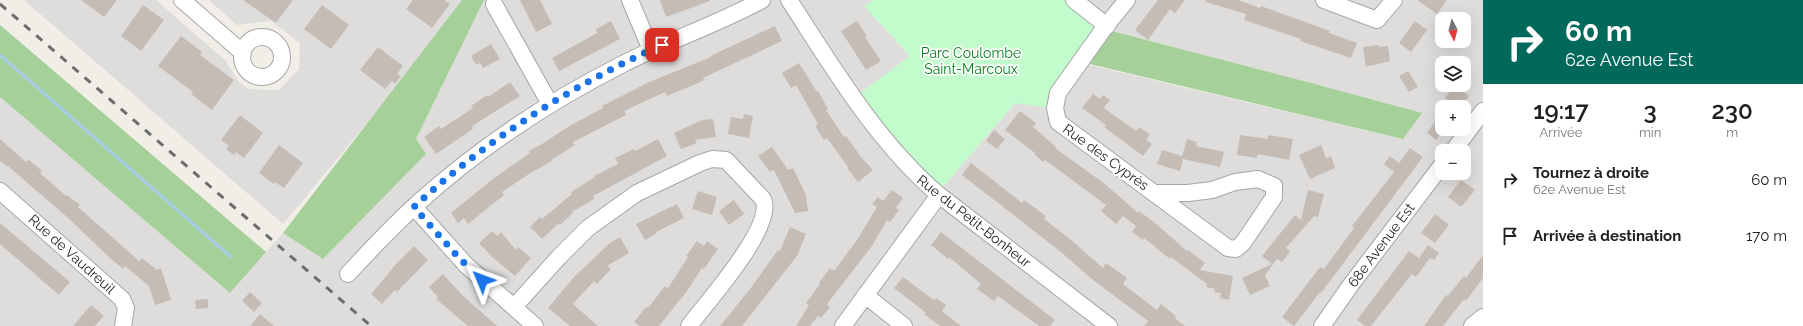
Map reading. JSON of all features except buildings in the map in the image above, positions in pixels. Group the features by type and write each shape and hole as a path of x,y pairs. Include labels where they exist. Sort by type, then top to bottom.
{"street":[{"path":"182,0 243,53"},
{"path":"630,0 651,50"},
{"path":"348,274 414,207 471,160 550,104 651,50 725,18 762,0"},
{"name":"Rue du Petit-Bonheur","path":"789,0 867,119 915,174 939,195 1109,326"},
{"path":"1074,0 1107,26"},
{"name":"Rue des Cyprès","path":"1127,0 1058,93 1055,108 1058,122 1156,193 1228,248 1236,249 1243,243 1274,197 1274,186 1258,179 1235,182 1212,190 1200,192 1156,193"},
{"path":"1324,0 1377,20 1394,0"},
{"path":"494,4 550,104"},
{"path":"1458,144 1483,111"},
{"path":"514,307 559,257 588,228 637,193 700,163 712,159 722,159 726,160 734,167 763,199 766,204 765,216 755,239 689,326"},
{"name":"68e Avenue Est","path":"1322,326 1350,286 1435,174"},
{"name":"Rue de Vaudreuil","path":"0,191 122,299 126,308 123,326"},
{"path":"843,326 939,195"},
{"path":"414,207 466,265 535,326"},
{"path":"865,295 904,326"},
{"path":"1472,326 1483,317"}],"shaded area":[{"path":"24,0 156,0 226,61 238,81 249,89 279,90 299,69 300,43 271,21 237,25 209,0 463,0 467,3 283,224"},
{"path":"484,0 873,0 864,6 910,56 855,97 941,189 1015,103 1077,62 1402,139 1421,113 1108,30 1072,0 1483,0 1483,326 0,326 0,97 230,293 283,233 323,259 426,154 416,139"}],"green space":[{"path":"462,0 484,0 416,139 426,154 323,259 283,233"},
{"name":"Parc Coulombe Saint-Marcoux","path":"873,0 1073,0 1105,27 1052,108 1015,103 941,189 855,97 910,56 864,6"},
{"path":"0,25 266,252 230,293 0,97"},
{"path":"1108,30 1422,113 1403,139 1090,64"}],"waterway":[{"path":"0,55 231,257"}],"railway":[{"path":"0,4 371,326"}],"route":[{"path":"482,280 459,258 414,207 502,136 539,111 589,82 662,45"}]}
